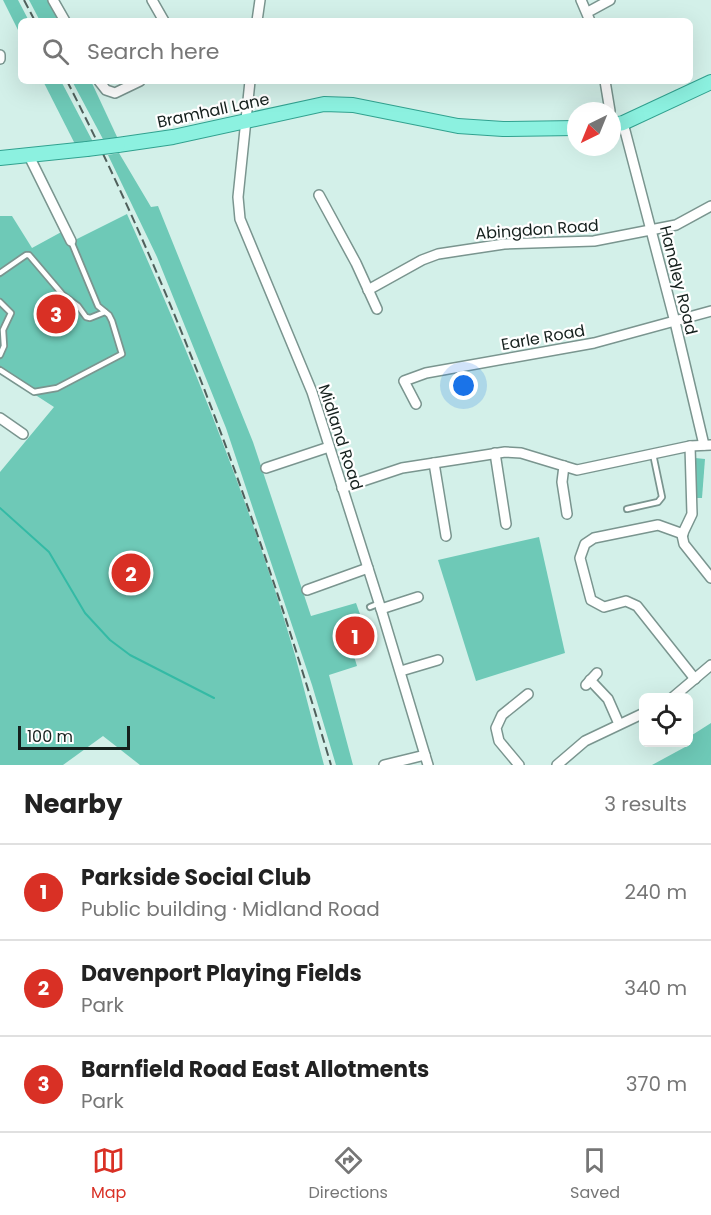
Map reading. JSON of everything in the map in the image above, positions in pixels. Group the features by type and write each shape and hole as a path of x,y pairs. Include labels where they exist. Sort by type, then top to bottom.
{"main road":[{"path":"621,120 711,82"},
{"name":"Bramhall Lane","path":"0,158 173,137 324,104 353,105 458,126 503,129 567,128"}],"street":[{"path":"53,0 63,18"},
{"path":"152,0 162,18"},
{"path":"257,18 260,0"},
{"path":"581,0 589,16 609,0"},
{"path":"101,84 106,90 115,93 134,84"},
{"name":"Midland Road","path":"250,84 244,120 238,197 240,219 312,392 427,760"},
{"path":"606,84 608,102"},
{"name":"Handley Road","path":"621,141 651,230 675,322 689,395 707,445"},
{"path":"29,156 71,241"},
{"path":"319,195 356,263 377,309"},
{"name":"Abingdon Road","path":"368,290 422,260 438,254 504,244 594,242 676,225 711,206"},
{"name":"Earle Road","path":"416,404 404,381 412,378 594,343 711,311"},
{"path":"0,418 23,434"},
{"path":"342,488 402,468 495,453 521,453 577,470 690,446 707,445"},
{"path":"690,446 692,514 683,534 684,544 711,578"},
{"path":"266,468 329,447"},
{"path":"495,453 507,524"},
{"path":"434,463 446,536"},
{"path":"564,466 562,482 567,514"},
{"path":"683,534 658,525 599,537 585,544 580,558 591,600 604,607 626,601 637,606 695,679"},
{"path":"307,590 368,568"},
{"path":"380,606 418,597"},
{"path":"401,671 438,660"},
{"path":"678,693 711,665"},
{"path":"591,679 608,699 619,724"},
{"path":"519,765 499,741 496,728 502,715 528,694"},
{"path":"557,765 585,741 639,715"},
{"path":"384,765 427,760"}],"lane":[{"path":"0,370 34,392 57,388 122,354 112,321 98,306 71,241"},
{"path":"0,273 29,255 86,317 90,318 105,312"},
{"path":"0,302 11,313 3,330 4,346 0,355"},
{"path":"627,509 658,502 662,497 653,454"},
{"path":"370,607 380,606"}],"green space":[{"path":"3,0 18,0 27,18 18,18 18,30"},
{"path":"29,0 48,0 58,18 38,18"},
{"path":"45,84 63,84 93,142 76,146"},
{"path":"74,84 92,84 118,139 104,141"},
{"path":"119,153 151,207 158,206 253,442 311,616 356,603 365,628 360,629 355,615 342,619 347,634 340,637 345,655 353,653 357,666 329,675 353,765 336,765 312,685 226,428 157,257 108,155"},
{"path":"127,214 197,377 239,487 278,599 324,765 140,765 103,736 63,765 0,765 0,472 54,407 0,372 0,216 12,216 32,248 65,230 73,241"},
{"path":"695,458 705,459 702,498 695,498"},
{"path":"539,537 565,653 476,681 438,560"},
{"path":"711,723 711,765 652,765 685,747 693,747 693,734"}],"waterway":[{"path":"0,508 49,552 85,613 110,640 130,655 214,698"}],"railway":[{"path":"24,0 33,18"},
{"path":"68,84 146,247 215,417 276,589 331,765"}],"place":[{"name":"Barnfield Road East Allotments","path":"56,314"},
{"name":"Davenport Playing Fields","path":"131,573"},
{"name":"Parkside Social Club","path":"355,636"}]}
